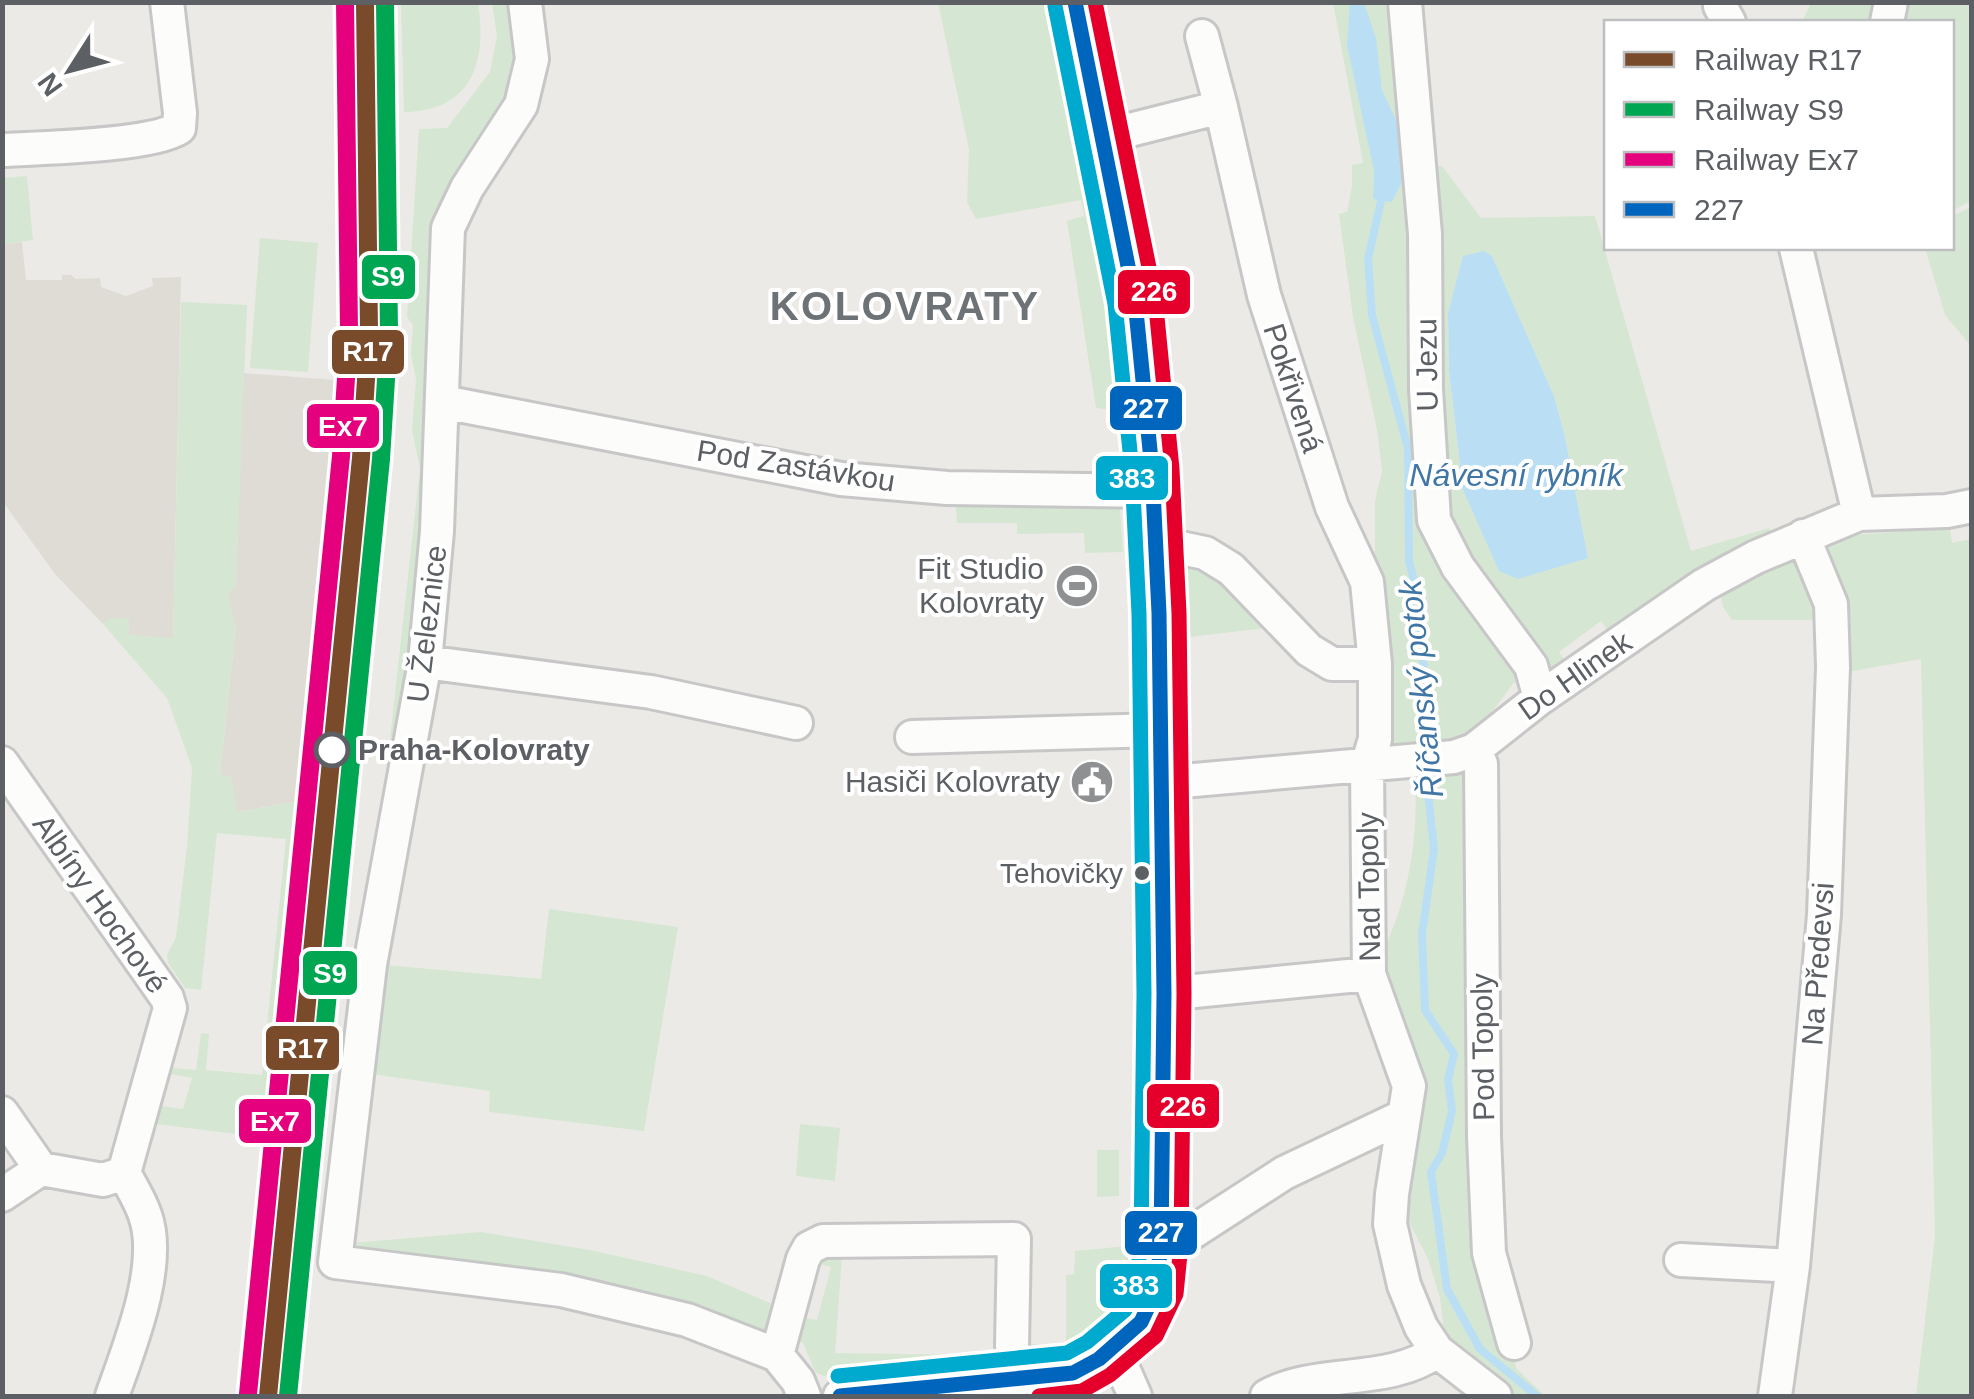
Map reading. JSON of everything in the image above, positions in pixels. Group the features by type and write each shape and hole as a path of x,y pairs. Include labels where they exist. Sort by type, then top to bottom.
{"street":[{"path":"2,150 168,135 179,128 167,2"},
{"name":"U Železnice","path":"526,2 532,59 521,105 486,156 448,228 438,530 426,662 370,965 335,1262 561,1290 687,1320 777,1354"},
{"path":"840,1396 1073,1373 1114,1348 1141,1322 1156,1290 1162,1244 1164,994 1154,491 1135,301 1075,2"},
{"name":"U Jezu","path":"1404,2 1425,234 1426,389 1434,520 1458,567 1531,666 1540,698"},
{"name":"Pokřivená","path":"1202,36 1264,295 1332,507 1367,582 1376,664 1375,739 1367,766"},
{"path":"1102,137 1221,107"},
{"path":"1796,250 1859,514"},
{"name":"Pod Zastávkou","path":"443,402 841,478 947,488 1154,491"},
{"name":"Do Hlinek","path":"1464,754 1704,585 1803,536 1859,514 1947,511 1972,506"},
{"name":"Na Předevsi","path":"1776,1396 1793,1266 1824,915 1832,666 1831,604 1803,536"},
{"path":"1156,543 1205,553 1231,569 1308,650 1332,664 1376,664"},
{"path":"426,662 652,692 796,723"},
{"path":"912,737 1159,730"},
{"path":"1160,783 1404,763 1464,754"},
{"name":"Pod Topoly","path":"1464,754 1481,764 1484,1138 1489,1252 1514,1343"},
{"name":"Albíny Hochové","path":"2,763 156,982 170,1008 124,1173"},
{"name":"Nad Topoly","path":"1367,766 1370,974 1409,1086 1390,1224 1404,1285 1421,1328 1437,1351 1495,1396"},
{"path":"1164,994 1370,974"},
{"path":"2,1114 42,1169"},
{"path":"1162,1244 1179,1241 1284,1173 1404,1116"},
{"path":"2,1195 42,1169 103,1180 124,1173 146,1216 150,1246 143,1300 112,1396"},
{"path":"804,1396 798,1381 777,1354 802,1259 809,1248 823,1241 1014,1239 1012,1346"},
{"path":"1681,1260 1793,1266"},
{"path":"1114,1348 1135,1396"},
{"path":"1266,1396 1294,1384 1397,1368 1437,1351"}],"shaded area":[{"path":"22,242 26,280 62,280 62,275 100,278 101,287 126,296 153,286 152,278 181,277 173,639 129,635 129,619 110,618 103,624 55,574 3,502 2,244"},
{"path":"243,373 335,380 321,591 300,801 237,812 231,777 220,775 236,626 227,596 236,584"}],"green space":[{"path":"401,3 478,3 477,63 460,92 446,103 404,112"},
{"path":"492,3 512,3 519,41 513,93 453,180 437,214 431,242 424,434 431,454 424,532 391,800 368,893 384,793 420,468 412,431 416,379 411,355 413,325 407,317 419,129 447,128 490,72 497,36"},
{"path":"938,3 1058,3 1100,195 1132,407 1096,408 1067,221 1084,216 1081,200 976,219 967,202 969,149"},
{"path":"1333,3 1386,3 1390,45 1402,63 1406,171 1442,166 1481,218 1595,216 1691,551 1769,528 1772,536 1611,634 1601,621 1559,652 1568,665 1555,670 1544,663 1513,684 1478,730 1461,741 1405,747 1375,739 1375,501 1382,471 1353,317 1339,214 1347,212 1352,165 1363,163","holes":["1464,256 1492,256 1554,396 1588,557 1463,490 1449,371 1448,313"]},
{"path":"1811,3 1876,3 1872,20 1803,20"},
{"path":"1903,3 1971,3 1971,201 1954,210 1954,20 1902,20"},
{"path":"27,176 33,240 3,244 3,178"},
{"path":"1971,207 1971,346 1945,315 1926,250 1954,250 1954,215"},
{"path":"260,238 318,243 308,372 250,368"},
{"path":"181,302 247,305 236,584 228,596 236,626 220,774 231,777 238,812 300,801 268,1138 156,1124 161,1106 183,1109 192,1078 171,1074 173,1068 196,1070 201,1033 209,1034 206,1070 262,1075 286,839 217,833 201,990 185,988 167,955 176,937 192,768 167,698 103,624 110,618 129,618 129,635 173,638"},
{"path":"956,506 1120,508 1123,552 1085,553 1084,533 1017,534 1017,523 957,523"},
{"path":"1950,528 1952,543 1971,539 1971,1396 1916,1396 1935,1236 1921,659 1847,672 1818,620 1732,620 1723,607 1720,591 1855,535"},
{"path":"1186,559 1201,561 1274,627 1190,637"},
{"path":"1481,764 1484,1137 1516,1368 1545,1396 1515,1396 1445,1339 1440,1298 1428,1259 1405,1214 1403,1129 1369,974 1393,929 1408,878 1415,826 1415,774"},
{"path":"549,909 678,927 644,1131 489,1112 490,1091 371,1074 386,965 541,979"},
{"path":"800,1124 840,1128 835,1181 796,1176"},
{"path":"1097,1150 1119,1150 1119,1196 1097,1197"},
{"path":"481,1232 590,1250 707,1276 777,1306 767,1335 374,1253 351,1243"},
{"path":"833,1241 842,1255 835,1353 980,1355 981,1350 1001,1351 1000,1358 842,1371 824,1376 816,1373 803,1343 782,1336 801,1317 817,1320 831,1267 803,1259 833,1259"},
{"path":"1138,1245 1127,1288 1105,1323 1072,1347 1028,1357 1029,1343 1056,1348 1057,1343 1066,1342 1066,1275 1074,1274 1075,1251"}],"water":[{"path":"1350,3 1364,3 1376,38 1382,90 1403,135 1401,184 1392,202 1373,199 1374,171 1347,45"},
{"name":"Návesní rybník","path":"1484,251 1492,256 1554,396 1588,558 1518,579 1499,571 1463,490 1449,371 1448,313 1463,256"}],"waterway":[{"name":"Říčanský potok","path":"1383,192 1368,259 1372,315 1408,449 1409,561 1417,593 1431,750"},
{"name":"Říčanský potok","path":"1430,769 1428,792 1434,849 1422,934 1425,1010 1454,1054 1448,1080 1452,1111 1442,1153 1431,1172 1447,1289 1480,1349 1537,1396"}],"rail line":[{"name":"Ex7","path":"248,1394 341,456 349,331 345,2"},
{"name":"R17","path":"268,1396 361,458 369,332 365,2"},
{"name":"S9","path":"288,1396 381,459 389,332 385,2"}],"transit line":[{"name":"227","path":"840,1396 1073,1373 1099,1359 1141,1322 1156,1290 1161,1244 1164,994 1159,613 1152,470 1135,301 1075,2"},
{"name":"226","path":"1039,1396 1082,1391 1110,1375 1156,1336 1176,1294 1181,1244 1184,994 1179,613 1172,469 1155,297 1095,2"},
{"name":"383","path":"838,1376 1067,1353 1087,1342 1125,1310 1136,1285 1141,1243 1144,994 1139,614 1132,471 1115,304 1055,6"}],"place":[{"name":"Fit Studio Kolovraty","path":"1077,586"},
{"name":"Praha-Kolovraty","path":"332,750"},
{"name":"Hasiči Kolovraty","path":"1092,782"},
{"name":"Tehovičky","path":"1142,873"}],"district":[{"name":"KOLOVRATY","path":"905,306"}]}
